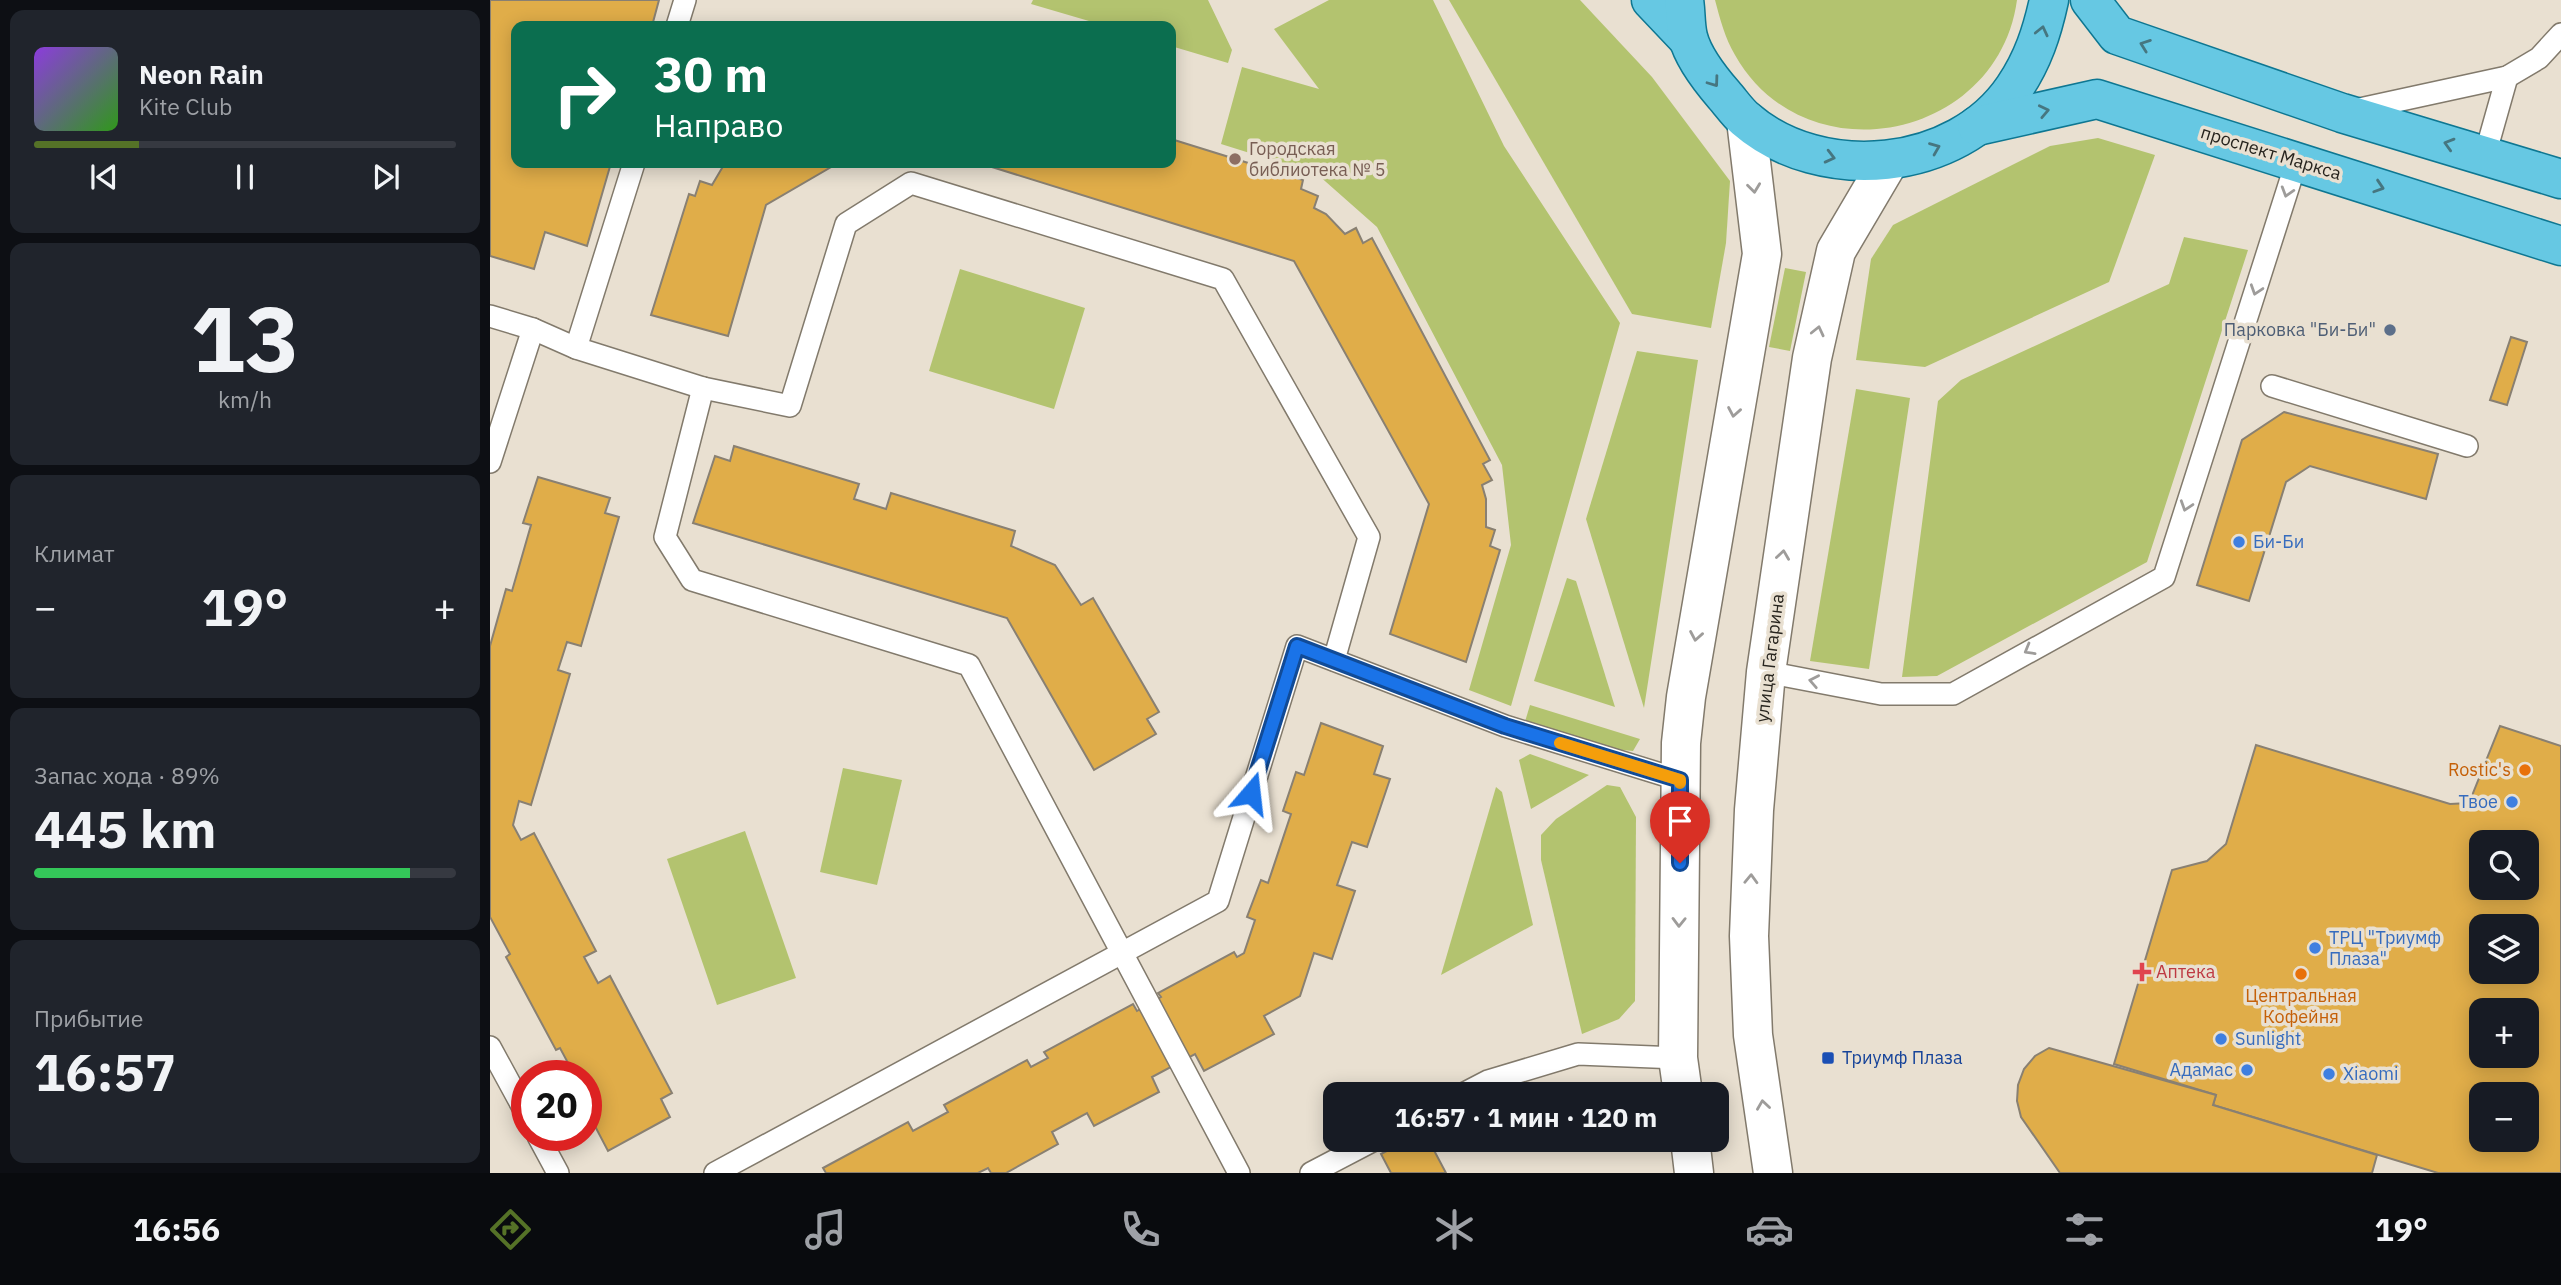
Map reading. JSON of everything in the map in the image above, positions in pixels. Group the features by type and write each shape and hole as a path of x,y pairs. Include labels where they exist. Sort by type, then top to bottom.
{"main road":[{"path":"1651,0 1688,39 1712,82 1746,120 1787,144 1837,160 1889,161 1935,149 1977,126 2013,90 2039,46 2049,0"},
{"path":"1684,0 1688,39"},
{"path":"2090,0 2117,35 2342,113 2561,179"},
{"name":"проспект Маркса","path":"1977,126 2096,99 2297,160 2561,246"},
{"path":"1681,1076 1680,780 1686,697 1762,254 1746,120"},
{"name":"улица Гагарина","path":"1773,1173 1753,1035 1749,936 1754,810 1766,672 1812,358 1836,251 1889,161"},
{"path":"1692,1152 1695,1173"}],"lane":[{"path":"679,21 685,0"},
{"path":"2342,113 2508,77 2539,58 2561,34"},
{"path":"2485,155 2508,77"},
{"path":"1766,672 1881,694 1953,694 2164,577 2297,160"},
{"path":"576,348 632,168"},
{"path":"490,316 533,329 576,348 704,388 790,406 846,224 911,183 1223,279 1369,537 1334,660"},
{"path":"490,462 533,329"},
{"path":"2272,386 2467,446"},
{"path":"704,388 665,537 692,580 970,665 1239,1173"},
{"path":"715,1173 1121,951 1218,901 1297,646 1505,726 1680,780"},
{"path":"490,1047 511,1086"},
{"path":"1486,1082 1578,1054 1681,1076"},
{"path":"546,1151 558,1173"},
{"path":"1311,1173 1351,1152"}],"green space":[{"path":"1033,0 1208,0 1232,50 1228,63 1176,47 1176,21 1089,21 1031,4"},
{"path":"1329,0 1433,0 1504,146 1620,323 1511,706 1469,690 1511,545 1502,465 1377,227 1317,174 1221,144 1242,67 1319,89 1274,29"},
{"path":"1449,0 1580,0 1652,77 1730,181 1726,243 1711,328 1632,314"},
{"path":"1715,0 2017,0 2002,48 1975,85 1938,112 1895,127 1850,129 1806,118 1766,94 1735,55"},
{"path":"2098,138 2155,155 2109,282 1925,367 1856,360 1871,259 1893,225 2050,146"},
{"path":"2184,237 2248,250 2147,562 1937,676 1902,677 1938,401 1961,380 2169,284"},
{"path":"1785,268 1806,272 1790,351 1769,347"},
{"path":"960,269 1085,308 1054,409 929,371"},
{"path":"1637,351 1698,360 1644,708 1586,519"},
{"path":"1856,389 1910,398 1869,669 1810,661"},
{"path":"1567,578 1576,581 1615,707 1534,681"},
{"path":"1530,705 1640,739 1633,751 1603,748 1524,725"},
{"path":"1530,754 1589,775 1531,809 1519,760"},
{"path":"843,768 902,780 877,885 820,872"},
{"path":"1607,785 1620,787 1636,817 1635,1001 1619,1019 1582,1034 1541,860 1541,835 1556,819"},
{"path":"1496,787 1502,792 1533,925 1441,975"},
{"path":"745,831 796,978 717,1005 667,859"}],"building":[{"path":"490,0 659,0 653,21 511,21 511,168 610,168 587,246 545,232 534,269 490,256"},
{"path":"1176,141 1303,180 1301,189 1318,196 1314,208 1326,214 1345,234 1356,228 1363,243 1372,238 1490,460 1483,464 1492,480 1482,485 1486,499 1486,527 1495,530 1490,546 1500,550 1466,662 1390,634 1429,504 1294,261 995,168 1176,168"},
{"path":"722,168 829,168 766,205 728,336 651,315 689,194 695,196 700,181 712,185"},
{"path":"2511,337 2527,342 2507,405 2490,400"},
{"name":"Би-Би","path":"2284,412 2438,454 2426,499 2310,466 2286,482 2249,601 2197,585 2242,440"},
{"path":"734,446 859,484 854,499 886,509 891,493 1015,531 1011,546 1055,565 1081,605 1093,598 1159,712 1147,719 1156,734 1094,770 1007,618 693,523 715,456 730,461"},
{"path":"538,477 610,498 605,513 619,517 581,646 567,642 558,670 570,674 531,805 519,801 513,825 521,840 534,833 596,951 584,957 598,983 610,976 672,1093 661,1099 670,1117 608,1151 602,1140 602,1060 566,1060 560,1048 556,1050 506,957 510,954 490,917 490,646 506,589 512,591 531,525 523,523"},
{"path":"1321,723 1383,746 1374,774 1390,779 1367,847 1352,842 1337,885 1355,891 1332,959 1314,953 1300,996 1264,1016 1274,1034 1204,1071 1195,1054 1152,1077 1159,1092 1094,1126 1087,1113 1052,1132 1058,1144 1006,1173 991,1173 988,1168 978,1173 826,1173 823,1168 908,1122 913,1131 948,1112 944,1105 1027,1060 1031,1067 1048,1058 1044,1052 1133,1004 1137,1011 1161,997 1158,993 1234,952 1237,957 1244,953 1255,920 1247,917 1261,880 1268,883 1291,814 1283,811 1296,772 1304,775"},
{"name":"ТРЦ \"Триумф Плаза\"","path":"2500,726 2561,746 2561,1173 2438,1173 2213,1105 2216,1095 2114,1064 2172,870 2207,861 2226,844 2256,745 2450,804 2469,803"},
{"path":"2049,1048 2216,1095 2213,1105 2377,1155 2372,1173 2060,1173 2021,1117 2017,1101 2018,1085 2024,1069 2035,1056"},
{"path":"1435,1152 1446,1173 1391,1173 1381,1154"}],"slow traffic":[{"path":"1560,743 1680,780 1680,783"}],"place":[{"name":"Городская библиотека № 5","path":"1235,159"},
{"name":"Парковка \"Би-Би\"","path":"2390,330"},
{"name":"Би-Би","path":"2239,542"},
{"name":"Rostic's","path":"2525,770"},
{"name":"Твое","path":"2512,802"},
{"name":"ТРЦ \"Триумф Плаза\"","path":"2315,948"},
{"name":"Аптека","path":"2142,972"},
{"name":"Центральная Кофейня","path":"2301,974"},
{"name":"Sunlight","path":"2221,1039"},
{"name":"Триумф Плаза","path":"1828,1058"},
{"name":"Адамас","path":"2247,1070"},
{"name":"Xiaomi","path":"2329,1074"}],"route":[{"path":"1251,793 1297,646 1505,726 1680,780 1680,863"}]}
